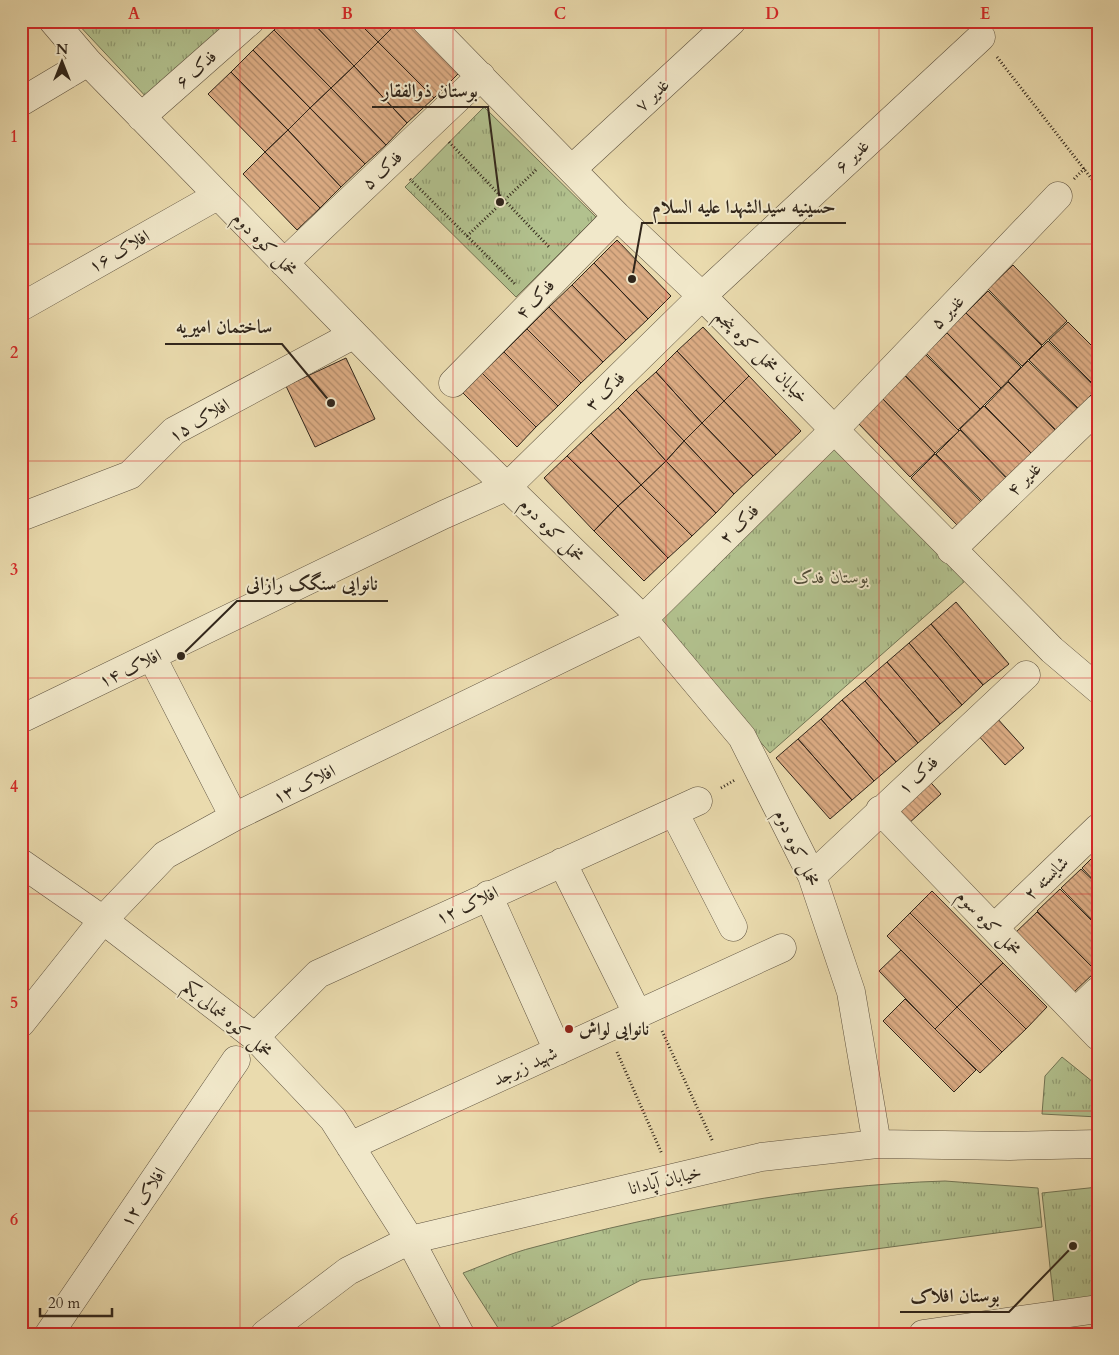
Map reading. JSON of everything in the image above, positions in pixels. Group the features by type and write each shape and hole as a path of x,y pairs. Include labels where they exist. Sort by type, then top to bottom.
{"street":[{"name":"مخمل کوه دوم","path":"53,21 88,62 217,196 427,409 643,619 742,738 812,876 851,992 877,1144"},
{"name":"فدک ۶","path":"141,117 250,21"},
{"name":"غدیر ۷","path":"564,161 732,21"},
{"name":"خیابان مخمل کوه پنجم","path":"438,25 481,76 616,216 702,296 835,429 951,550 1052,650 1094,680"},
{"name":"غدیر ۶","path":"702,296 981,37"},
{"path":"21,102 88,62"},
{"name":"فدک ۵","path":"284,263 481,76"},
{"name":"افلاک ۱۶","path":"21,307 217,196"},
{"name":"غدیر ۵","path":"835,429 1058,196"},
{"name":"فدک ۴","path":"453,383 616,216"},
{"name":"فدک ۳","path":"508,486 702,296"},
{"name":"افلاک ۱۵","path":"21,517 130,475 174,431 354,335"},
{"name":"غدیر ۴","path":"951,550 1098,408"},
{"name":"فدک ۲","path":"643,619 835,429"},
{"name":"افلاک ۱۴","path":"21,719 443,515 508,486"},
{"name":"افلاک ۱۳","path":"21,1023 103,920 165,855 234,817 643,619"},
{"path":"152,657 234,817"},
{"name":"فدک ۱","path":"812,876 880,810 1026,675"},
{"path":"686,806 733,927"},
{"name":"افلاک ۱۲","path":"255,1037 318,974 686,806"},
{"name":"مخمل کوه سوم","path":"880,810 1098,1036"},
{"name":"شایسته ۲","path":"994,928 1098,828"},
{"name":"مخمل کوه شمالی‌ یکم","path":"21,862 103,920 255,1037 333,1118 410,1240 460,1334"},
{"path":"562,862 645,1011"},
{"path":"488,895 558,1051"},
{"name":"شهید زبرجد","path":"350,1146 782,948"},
{"path":"1076,1012 1098,991"},
{"name":"افلاک ۱۲","path":"49,1334 236,1060"},
{"name":"خیابان آپادانا","path":"265,1334 348,1270 410,1240 761,1157 877,1144 1010,1146 1098,1144"},
{"path":"939,1333 1098,1309"}],"path":[{"path":"981,37 1098,187"},
{"path":"432,123 567,266"},
{"path":"392,161 533,302"},
{"path":"467,236 505,200 564,161"},
{"path":"686,806 758,767"},
{"path":"645,1011 724,1166"},
{"path":"606,1029 672,1178"}],"green space":[{"path":"75,21 239,21 149,100"},
{"path":"484,107 596,217 516,297 405,187"},
{"name":"بوستان فدک","path":"834,446 965,581 770,753 655,621"},
{"path":"1062,1057 1093,1082 1098,1117 1042,1114 1045,1076"},
{"path":"945,1181 1038,1188 1042,1227 641,1280 538,1334 502,1334 463,1273 526,1249 584,1234 738,1202 842,1188"},
{"path":"1098,1187 1098,1299 1054,1304 1042,1193"}],"building":[{"path":"284,21 311,21 354,66 331,88 274,30"},
{"path":"311,21 357,21 378,42 354,66"},
{"path":"357,21 399,21 378,42"},
{"path":"399,21 409,21 460,72 434,98 378,42"},
{"path":"274,30 331,88 310,108 253,50"},
{"path":"378,42 434,98 407,123 354,66"},
{"path":"253,50 310,108 288,130 231,72"},
{"path":"354,66 407,123 386,145 331,88"},
{"path":"231,72 288,130 265,152 208,94"},
{"path":"331,88 386,145 365,164 310,108"},
{"path":"310,108 365,164 341,187 288,130"},
{"path":"288,130 341,187 320,208 265,152"},
{"path":"265,152 320,208 297,230 243,174"},
{"path":"617,240 671,296 648,319 594,263"},
{"path":"594,263 648,319 626,340 572,285"},
{"path":"1013,265 1067,321 1042,345 988,289"},
{"path":"572,285 626,340 603,362 549,307"},
{"path":"988,291 1042,346 1022,366 966,313"},
{"path":"549,307 603,362 581,383 527,329"},
{"path":"966,313 1021,367 1001,388 946,332"},
{"path":"1068,322 1098,352 1097,388 1049,340"},
{"path":"703,327 749,376 724,401 677,351"},
{"path":"527,329 581,383 558,406 504,352"},
{"path":"947,333 1001,388 980,409 926,353"},
{"path":"1048,341 1097,389 1078,408 1029,360"},
{"path":"677,351 724,401 702,423 656,372"},
{"path":"504,352 558,406 536,427 482,373"},
{"path":"925,354 980,409 958,430 904,374"},
{"path":"346,358 375,419 315,447 286,386"},
{"path":"1028,361 1078,409 1057,431 1008,381"},
{"path":"656,372 702,423 684,441 636,390"},
{"path":"482,373 536,427 517,447 463,393"},
{"path":"904,375 959,431 935,453 881,397"},
{"path":"749,376 801,431 776,455 724,401"},
{"path":"1008,382 1057,432 1034,456 985,406"},
{"path":"636,390 684,441 666,461 618,408"},
{"path":"881,397 935,453 910,477 856,421"},
{"path":"724,401 776,455 753,476 702,423"},
{"path":"984,406 1034,456 1009,480 960,429"},
{"path":"618,408 666,461 641,485 591,433"},
{"path":"702,423 753,476 734,494 684,441"},
{"path":"960,430 1009,481 985,504 936,454"},
{"path":"591,433 641,485 618,506 567,456"},
{"path":"684,441 734,494 716,513 666,461"},
{"path":"935,454 984,505 960,528 911,478"},
{"path":"567,456 618,506 594,531 544,478"},
{"path":"666,461 716,513 692,536 641,485"},
{"path":"641,485 692,536 668,558 618,506"},
{"path":"618,506 668,558 644,581 594,531"},
{"path":"956,602 1009,664 983,685 931,624"},
{"path":"931,624 983,685 962,705 909,643"},
{"path":"909,643 962,705 940,724 887,662"},
{"path":"887,662 940,724 918,743 865,681"},
{"path":"865,681 918,743 896,762 842,700"},
{"path":"842,700 896,762 874,781 821,719"},
{"path":"996,717 1024,748 1005,765 976,733"},
{"path":"821,719 874,781 852,800 798,739"},
{"path":"798,739 852,800 830,819 776,758"},
{"path":"924,775 941,794 907,825 890,806"},
{"path":"1098,852 1098,885 1082,868"},
{"path":"1081,869 1098,885 1098,926 1061,888"},
{"path":"1060,889 1098,927 1098,969 1096,971 1037,911"},
{"path":"932,891 1003,963 981,984 910,913"},
{"path":"1037,912 1096,971 1072,994 1014,934"},
{"path":"910,913 981,984 957,1007 887,936"},
{"path":"901,950 957,1007 935,1029 879,971"},
{"path":"1003,963 1047,1007 1026,1029 981,984"},
{"path":"981,984 1026,1029 1002,1052 957,1007"},
{"path":"905,999 976,1070 954,1092 883,1021"},
{"path":"957,1007 1002,1052 980,1073 935,1029"}],"place":[{"name":"بوستان ذوالفقار","path":"500,202"},
{"name":"حسینیه سیدالشهدا علیه السلام","path":"632,279"},
{"name":"ساختمان امیریه","path":"331,403"},
{"name":"نانوایی سنگک رازانی","path":"181,656"},
{"name":"نانوایی لواش","path":"569,1029"},
{"name":"بوستان افلاک","path":"1073,1246"}]}
